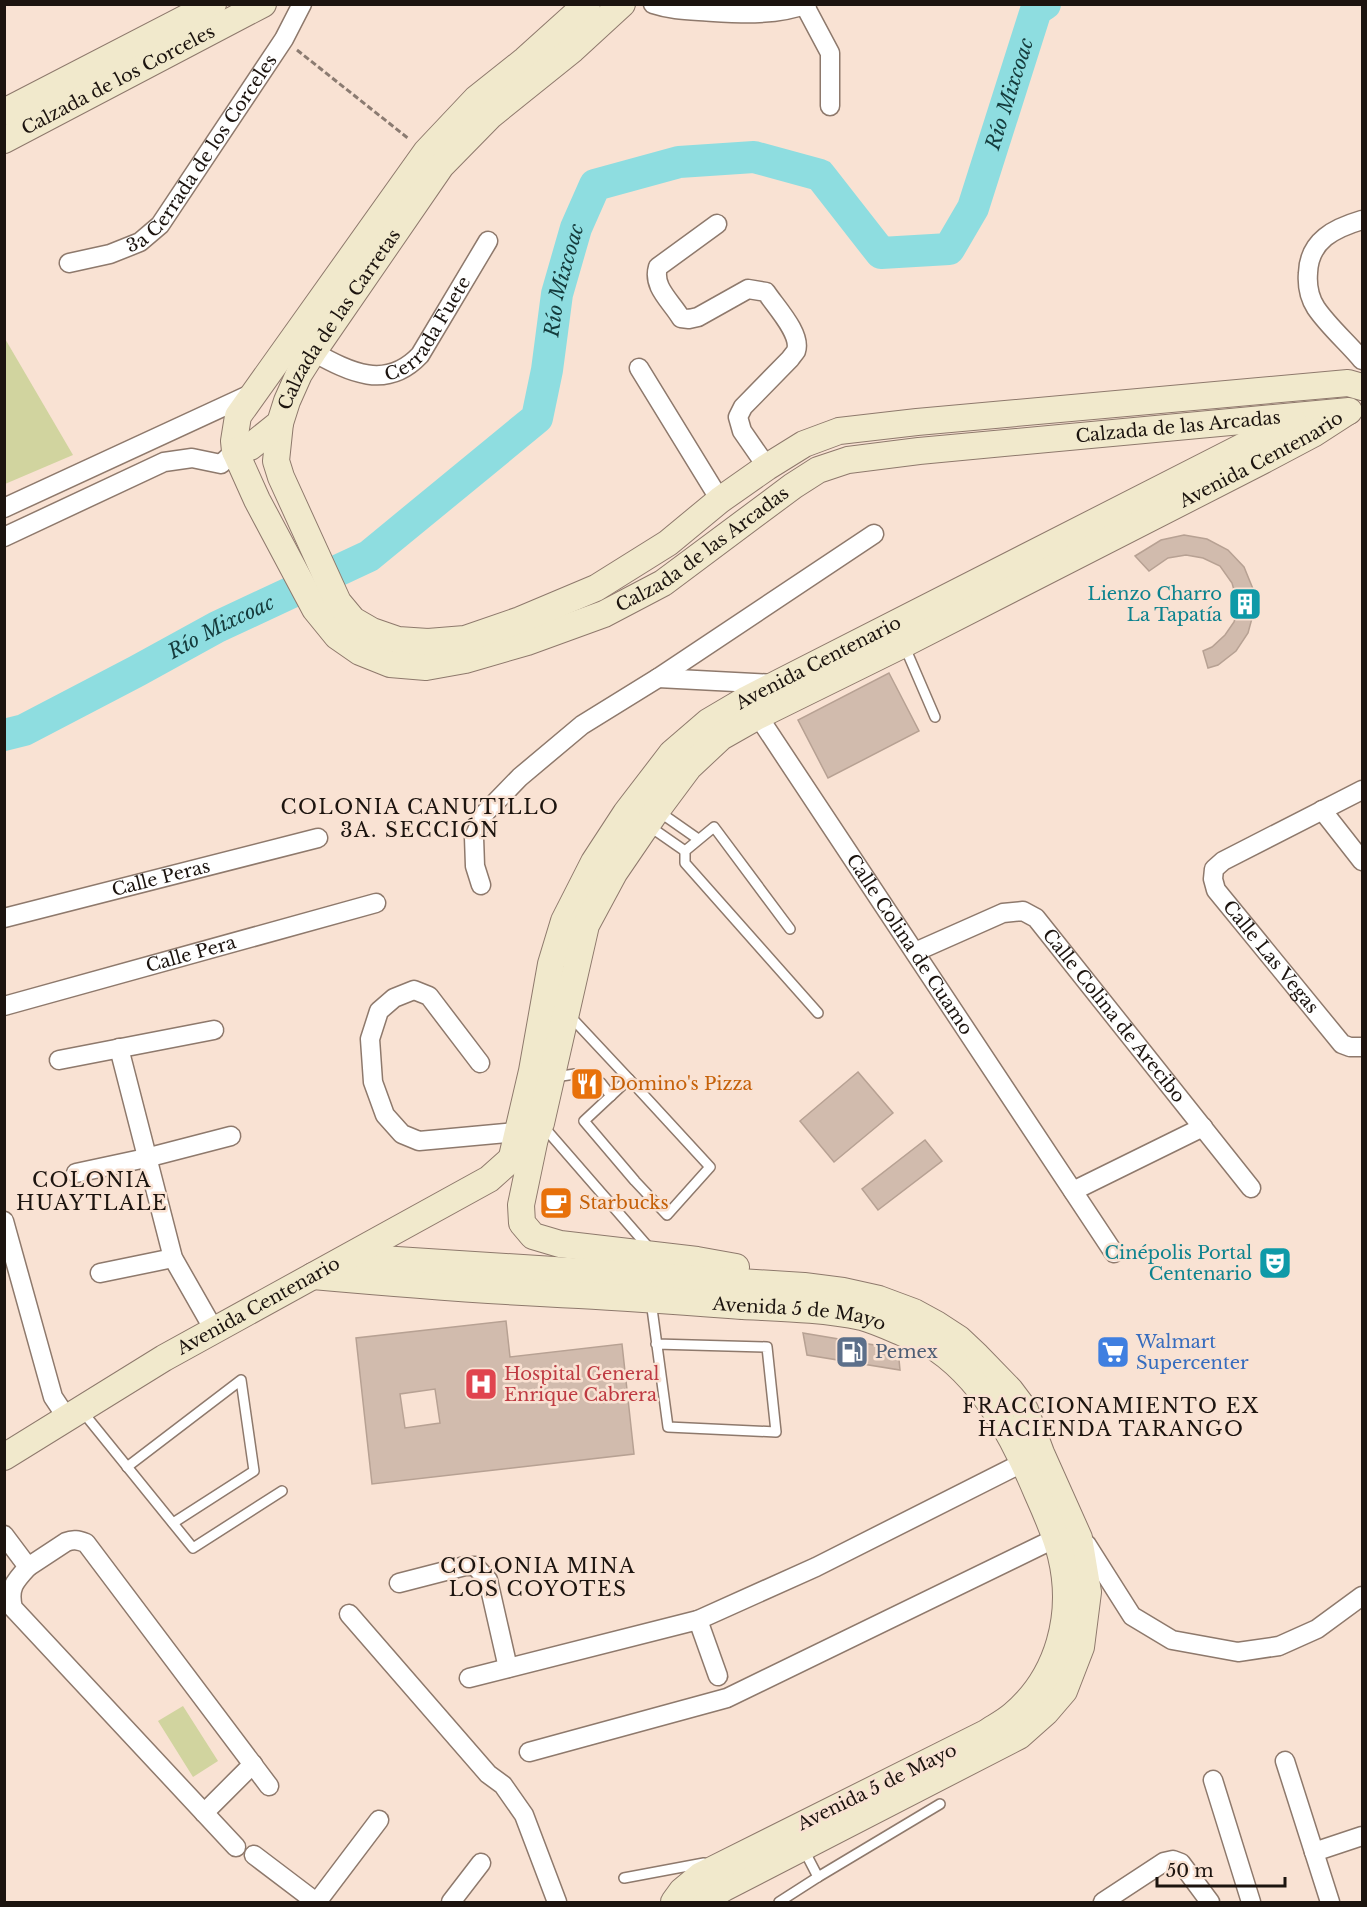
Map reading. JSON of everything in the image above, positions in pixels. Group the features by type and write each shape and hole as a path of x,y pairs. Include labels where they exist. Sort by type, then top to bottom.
{"main road":[{"name":"Calzada de los Corceles","path":"4,112 213,4"},
{"name":"Calzada de los Corceles","path":"4,140 263,4"},
{"name":"Calzada de las Carretas","path":"254,393 426,152 476,99 525,60 587,4"},
{"name":"Calzada de las Carretas","path":"235,451 250,447 280,423 299,374 441,166 491,115 573,49 622,4"},
{"name":"Calzada de las Arcadas","path":"254,393 237,419 235,451 257,500 326,605 372,631 398,640 428,642 465,639 520,620 596,588 668,543 720,500 767,467 804,444 839,432 917,422 1357,391"},
{"name":"Avenida Centenario","path":"4,1457 164,1358 489,1179 512,1157 531,1131 553,1077 586,925 672,753 708,722 807,691 899,634 1307,414 1357,391"},
{"name":"Avenida Centenario","path":"752,707 776,684 899,634 1313,434 1357,391"},
{"name":"Calzada de las Arcadas","path":"280,423 276,461 337,636 360,652 390,664 426,667 465,660 527,642 604,614 663,583 818,470 848,460 919,451 1307,414"},
{"path":"917,422 919,451"},
{"name":"Avenida Centenario","path":"531,1131 530,1080 551,964 564,921 594,862 642,811"},
{"path":"531,1131 521,1205 522,1223 533,1236 652,1277"},
{"name":"Avenida 5 de Mayo","path":"350,1257 804,1286 879,1299 914,1312 954,1363 972,1379 1033,1457 1067,1538 1061,1559 1067,1598 1062,1637 1044,1679 1031,1697 1012,1716 859,1807 803,1847 700,1902"},
{"name":"Avenida 5 de Mayo","path":"312,1276 454,1289 652,1277 931,1333"},
{"name":"Avenida 5 de Mayo","path":"674,1902 682,1891 700,1876 738,1855 859,1807"}],"street":[{"name":"3a Cerrada de los Corceles","path":"69,263 110,254 140,242 160,225 284,39 302,4"},
{"path":"653,4 666,8 738,14 774,12 806,5 830,53 830,106"},
{"path":"1362,220 1342,226 1326,235 1314,248 1308,262 1307,283 1310,297 1317,309 1362,360"},
{"path":"717,224 658,267 657,283 681,318 689,319 698,317 748,289 766,292 792,330 796,338 796,350 790,359 742,407 738,417 742,431 767,467"},
{"name":"Cerrada Fuete","path":"313,352 336,364 372,377 394,373 410,366 420,355 488,241"},
{"path":"639,368 720,500"},
{"name":"Calzada de las Carretas","path":"4,508 254,393"},
{"name":"Calzada de las Carretas","path":"4,537 158,464 170,460 192,458 221,464 235,451"},
{"path":"481,885 475,866 474,837 485,813 520,777 582,725 658,678 874,534"},
{"path":"658,678 776,684 807,691"},
{"name":"Calle Colina de Cuamo","path":"752,707 1114,1253"},
{"name":"Calle Las Vegas","path":"1362,790 1223,861 1214,868 1213,879 1216,890 1342,1044 1362,1047"},
{"path":"1322,810 1362,861"},
{"name":"Calle Peras","path":"4,918 318,838"},
{"name":"Calle Pera","path":"4,1006 376,903"},
{"name":"Calle Colina de Arecibo","path":"915,952 1004,913 1023,911 1036,918 1251,1188"},
{"path":"480,1063 429,996 414,990 394,998 379,1011 370,1039 373,1082 385,1115 402,1134 419,1141 531,1131"},
{"path":"59,1060 214,1030"},
{"path":"119,1048 173,1258 214,1330"},
{"path":"1073,1191 1203,1128"},
{"path":"76,1173 231,1136"},
{"path":"4,1221 53,1397 74,1414"},
{"path":"100,1273 173,1258"},
{"path":"469,1678 698,1620 816,1567 1033,1457"},
{"path":"4,1535 28,1567"},
{"path":"529,1752 727,1698 1067,1538 1087,1545 1132,1616 1172,1640 1238,1652 1279,1646 1317,1629 1362,1596"},
{"path":"237,1847 13,1608 10,1598 16,1580 28,1567 66,1542 79,1540 86,1543 269,1786"},
{"path":"399,1583 465,1566 475,1566 488,1580 508,1668"},
{"path":"349,1614 488,1774 503,1785 524,1815 557,1902"},
{"path":"698,1620 718,1676"},
{"path":"1285,1761 1330,1902"},
{"path":"204,1813 253,1764"},
{"path":"1213,1780 1251,1902"},
{"path":"254,1855 316,1902 379,1820"},
{"path":"1314,1852 1362,1836"},
{"path":"1103,1902 1164,1862 1173,1860 1181,1863 1210,1902"},
{"path":"451,1902 481,1863"}],"lane":[{"path":"899,634 935,717"},
{"path":"642,811 698,839"},
{"path":"642,811 685,851"},
{"path":"790,929 714,827 685,851 684,863 818,1014"},
{"path":"566,1012 629,1079 711,1167 666,1215 584,1120 629,1079"},
{"path":"553,1077 574,1074 601,1083 611,1096"},
{"path":"531,1131 652,1277 656,1344 668,1427 776,1432 767,1347 656,1344"},
{"path":"127,1467 241,1380 254,1472 173,1523"},
{"path":"74,1414 127,1467 194,1548 282,1491"},
{"path":"779,1902 940,1804"},
{"path":"803,1847 818,1877"},
{"path":"624,1878 738,1855"}],"path":[{"path":"284,39 426,152"}],"green space":[{"path":"4,337 73,455 5,484 4,483"},
{"path":"183,1706 218,1761 193,1777 158,1721"}],"building":[{"name":"Lienzo Charro La Tapatía","path":"1184,535 1207,539 1228,550 1244,567 1253,589 1254,611 1248,633 1236,651 1218,665 1208,668 1203,651 1212,647 1225,635 1234,622 1237,612 1232,583 1220,566 1203,558 1186,555 1168,558 1149,571 1135,556 1161,540"},
{"path":"889,673 919,731 828,778 798,720"},
{"path":"858,1072 893,1113 834,1162 800,1121"},
{"path":"925,1140 942,1161 878,1210 862,1189"},
{"name":"Hospital General Enrique Cabrera","path":"506,1321 510,1357 622,1344 634,1454 372,1484 356,1338","holes":["435,1389 440,1423 405,1428 400,1394"]},
{"name":"Pemex","path":"803,1333 898,1349 900,1370 807,1355"}],"waterway":[{"name":"Río Mixcoac","path":"4,735 24,730 217,627 369,556 537,418 547,370 557,294 576,228 595,185 679,162 754,157 820,175 881,253 949,249 973,208 1036,10 1045,4"}],"place":[{"name":"Lienzo Charro La Tapatía","path":"1245,604"},
{"name":"Domino's Pizza","path":"587,1084"},
{"name":"Starbucks","path":"556,1203"},
{"name":"Cinépolis Portal Centenario","path":"1275,1263"},
{"name":"Pemex","path":"852,1352"},
{"name":"Walmart Supercenter","path":"1113,1352"},
{"name":"Hospital General Enrique Cabrera","path":"481,1384"}],"district":[{"name":"COLONIA CANUTILLO 3A. SECCIÓN","path":"420,818"},
{"name":"COLONIA HUAYTLALE","path":"92,1192"},
{"name":"FRACCIONAMIENTO EX HACIENDA TARANGO","path":"1111,1418"},
{"name":"COLONIA MINA LOS COYOTES","path":"538,1578"}]}
